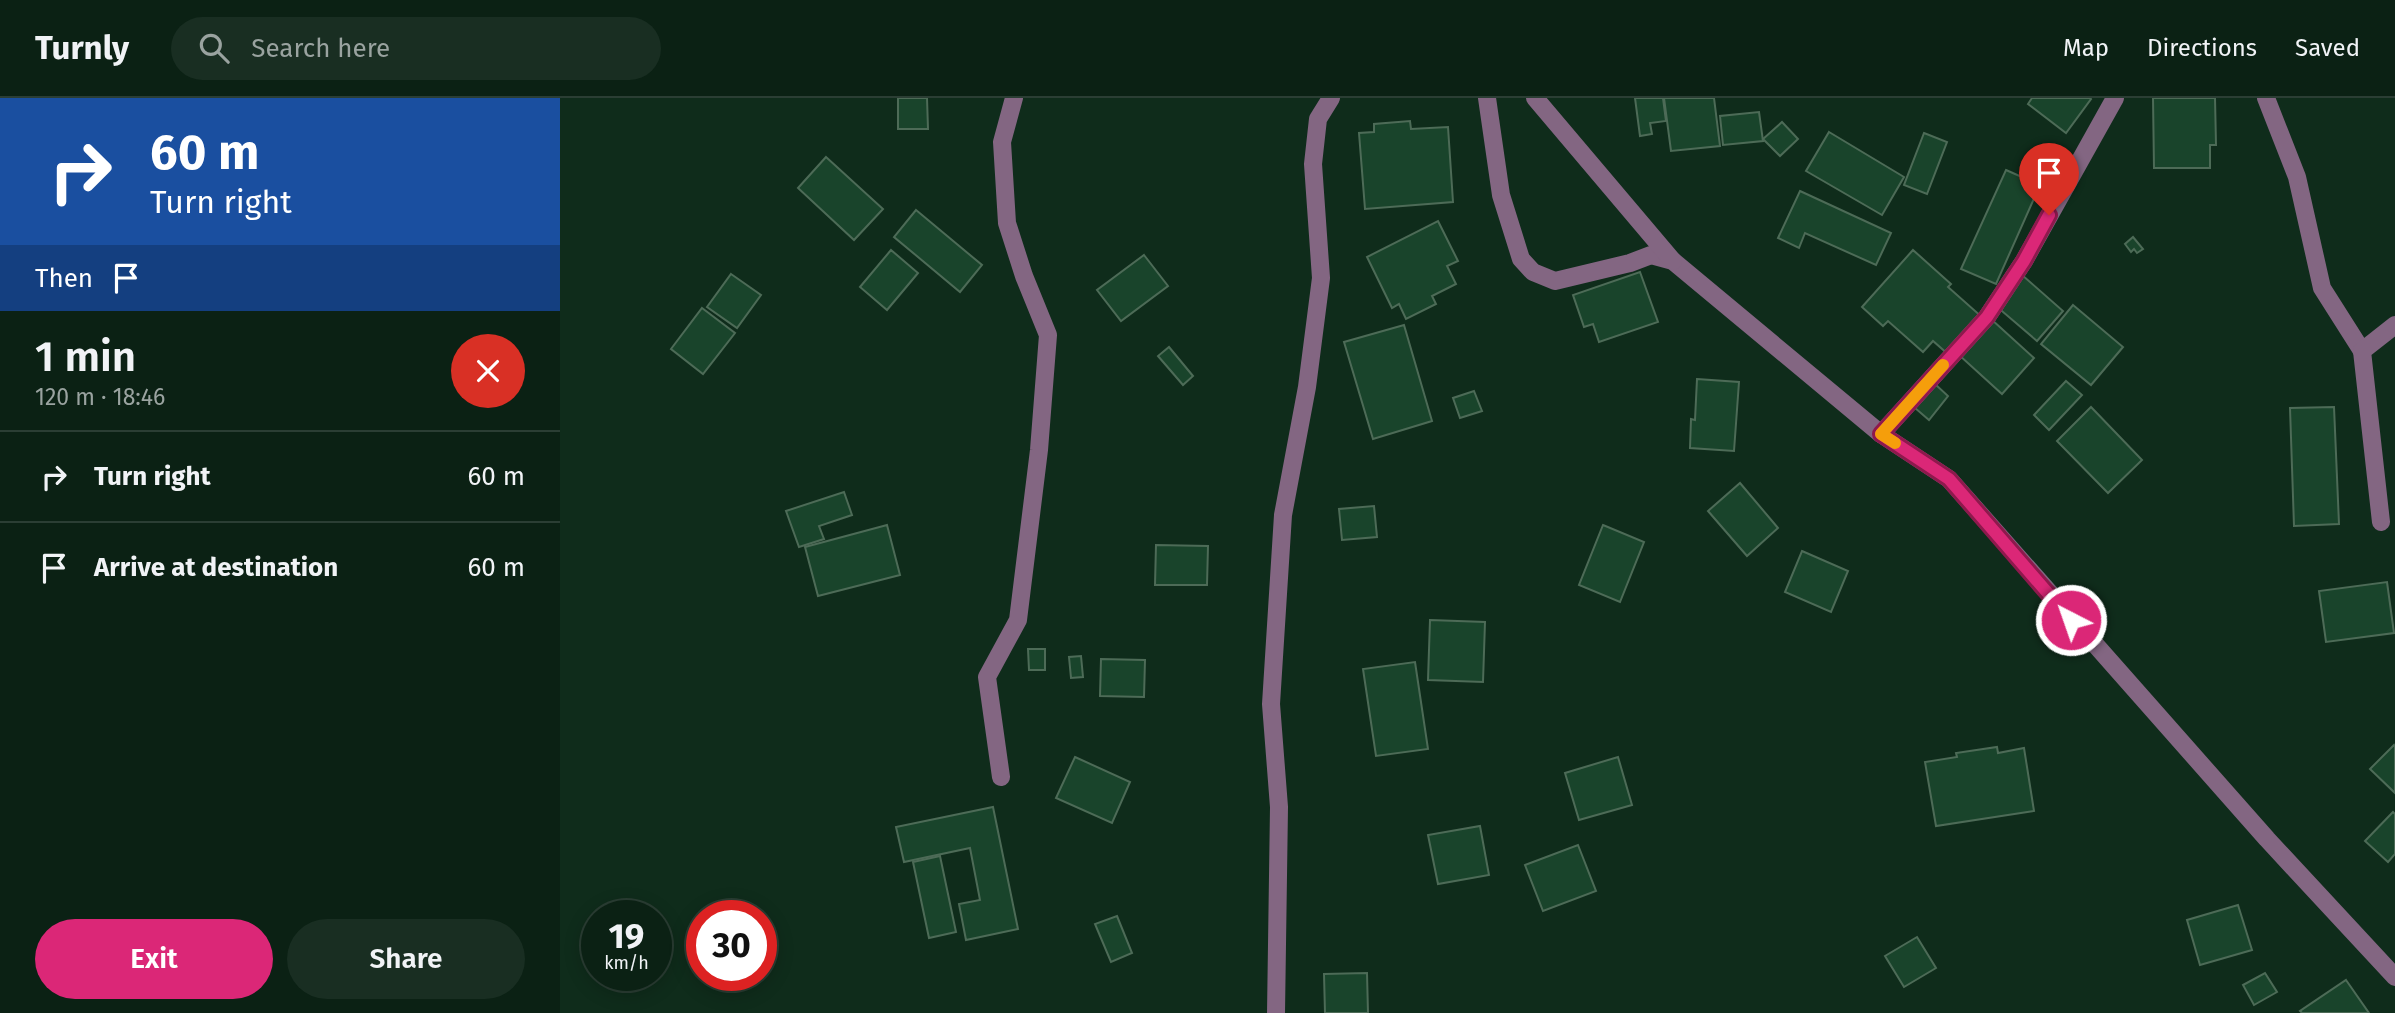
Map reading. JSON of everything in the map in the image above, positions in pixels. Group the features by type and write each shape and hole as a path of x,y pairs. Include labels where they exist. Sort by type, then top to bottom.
{"street":[{"path":"1001,777 987,677 1018,620 1039,450 1048,335 1024,276 1007,223 1002,142 1014,98"},
{"path":"1276,1013 1279,807 1271,704 1283,515 1307,387 1321,278 1313,164 1318,119 1331,98"},
{"path":"1487,98 1501,195 1521,259 1534,272 1555,281 1630,264 1651,255 1672,261"},
{"path":"1535,98 1672,261 1881,434 1949,479 2267,839 2395,977"},
{"path":"1881,434 1987,317 2024,261 2115,98"},
{"path":"2266,98 2297,177 2322,288 2362,351 2381,522"},
{"path":"2362,351 2395,325"}],"building":[{"path":"898,98 927,98 928,129 898,129"},
{"path":"1635,98 1663,98 1666,121 1650,123 1652,134 1640,136"},
{"path":"1664,98 1714,98 1720,146 1671,151"},
{"path":"2032,98 2091,99 2066,133 2028,104"},
{"path":"2153,98 2215,98 2216,145 2210,145 2210,168 2154,168"},
{"path":"1759,112 1763,141 1723,145 1720,116"},
{"path":"1410,121 1411,129 1448,127 1453,202 1365,209 1359,133 1374,132 1374,124"},
{"path":"1782,122 1798,139 1780,156 1763,139"},
{"path":"1829,132 1904,177 1882,215 1806,171"},
{"path":"1924,133 1947,142 1927,194 1904,185"},
{"path":"826,157 883,209 854,240 798,188"},
{"path":"2006,170 2040,185 1996,284 1961,269"},
{"path":"1800,191 1891,233 1876,265 1805,233 1799,248 1778,238"},
{"path":"916,210 982,265 960,292 894,237"},
{"path":"1438,221 1458,261 1447,266 1456,284 1432,296 1436,304 1406,319 1399,304 1392,308 1367,257"},
{"path":"2133,237 2143,249 2137,253 2134,249 2131,252 2125,244"},
{"path":"891,250 918,273 887,310 860,287"},
{"path":"1913,250 1951,284 1948,287 1983,318 1949,355 1933,341 1923,352 1888,321 1883,326 1862,307"},
{"path":"1144,255 1168,286 1121,321 1097,290"},
{"path":"1640,272 1658,322 1599,342 1593,324 1584,327 1573,295"},
{"path":"731,274 761,295 737,328 707,307"},
{"path":"2022,275 2063,311 2037,341 1996,306"},
{"path":"2073,305 2123,347 2091,385 2041,344"},
{"path":"702,308 735,333 703,374 671,349"},
{"path":"1991,319 2034,358 2002,394 1959,355"},
{"path":"1404,325 1432,421 1373,439 1344,342"},
{"path":"1169,347 1193,376 1183,385 1158,356"},
{"path":"1697,379 1739,382 1734,451 1690,448 1691,419 1695,420"},
{"path":"2066,381 2082,395 2049,430 2034,415"},
{"path":"1935,384 1948,396 1929,420 1915,408"},
{"path":"1474,391 1482,411 1460,418 1453,398"},
{"path":"2091,407 2142,460 2108,493 2057,441"},
{"path":"2334,407 2339,524 2294,526 2290,408"},
{"path":"1740,483 1778,528 1747,556 1708,511"},
{"path":"844,492 852,515 819,526 824,539 799,547 786,511"},
{"path":"1374,506 1377,537 1342,540 1339,509"},
{"path":"887,525 900,575 818,596 805,547"},
{"path":"1603,525 1644,542 1620,602 1579,585"},
{"path":"1156,545 1208,546 1207,585 1155,585"},
{"path":"1802,551 1848,571 1831,612 1785,592"},
{"path":"2387,582 2394,633 2326,642 2319,591"},
{"path":"1430,620 1485,622 1483,682 1428,680"},
{"path":"1028,649 1045,649 1045,670 1029,670"},
{"path":"1081,656 1083,677 1071,678 1069,657"},
{"path":"1101,659 1145,660 1144,697 1100,696"},
{"path":"1415,662 1428,749 1376,756 1363,669"},
{"path":"2394,745 2395,747 2395,793 2370,769"},
{"path":"1997,747 1998,753 2024,748 2034,811 1936,826 1925,762 1957,757 1956,753"},
{"path":"1075,757 1130,782 1112,823 1056,798"},
{"path":"1618,757 1632,805 1579,820 1565,773"},
{"path":"993,807 1018,929 966,940 959,904 980,900 970,848 904,862 896,827"},
{"path":"2393,812 2395,854 2388,862 2365,841"},
{"path":"1480,826 1489,875 1438,884 1428,835"},
{"path":"1578,845 1596,891 1543,911 1525,865"},
{"path":"940,856 956,932 929,938 913,862"},
{"path":"2238,905 2252,950 2200,965 2187,920"},
{"path":"1117,916 1132,953 1111,962 1095,924"},
{"path":"1917,937 1936,968 1904,987 1885,956"},
{"path":"1367,973 1368,1013 1325,1013 1324,974"},
{"path":"2265,973 2277,992 2254,1005 2243,985"},
{"path":"2346,980 2369,1013 2300,1011"}],"slow traffic":[{"path":"1895,443 1881,434 1943,365"}],"route":[{"path":"2049,215 2024,261 1987,317 1881,434 1949,479 2071,620"}]}
